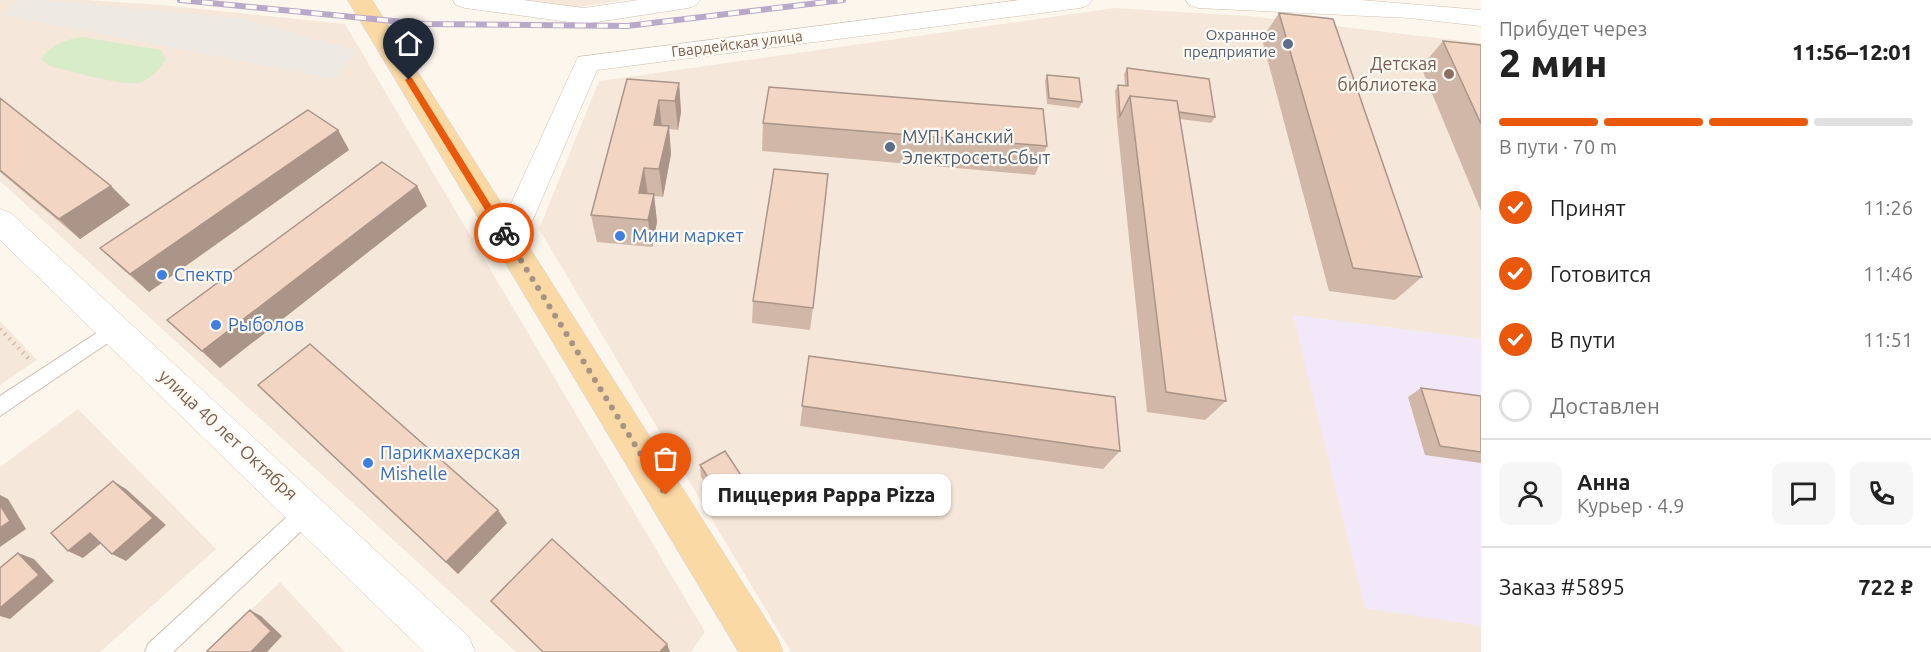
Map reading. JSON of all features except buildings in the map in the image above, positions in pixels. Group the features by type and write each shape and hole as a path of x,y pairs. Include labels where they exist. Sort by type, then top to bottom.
{"main road":[{"path":"360,0 762,652"}],"street":[{"path":"465,0 584,16 688,0"},
{"name":"Гвардейская улица","path":"509,241 587,63 1080,0"},
{"path":"1197,0 1409,10 1481,18"},
{"name":"улица 40 лет Октября","path":"0,220 454,652"}],"lane":[{"path":"0,407 115,329"},
{"path":"156,652 308,511"}],"path":[{"path":"0,329 46,376"}],"shaded area":[{"path":"0,0 87,0 162,5 345,24 705,632 691,652 516,652 0,181"},
{"path":"19,0 44,0 245,19 357,51 334,79 3,15"},
{"path":"516,0 623,0 572,8"},
{"path":"1115,8 1248,16 1481,43 1481,652 791,652 539,229 599,81"},
{"path":"1293,315 1481,339 1481,626 1365,608"},
{"path":"0,321 37,360 0,385"},
{"path":"78,409 216,549 100,652 0,652 0,467"},
{"path":"280,582 345,652 208,652"}],"green space":[{"path":"82,37 161,50 166,60 158,70 142,82 123,83 49,66 41,59 59,44"}],"railway":[{"path":"180,0 424,24 627,26 843,0"}],"way so far":[{"path":"504,233 666,495"}],"place":[{"name":"Охранное предприятие","path":"1288,44"},
{"name":"Детская библиотека","path":"1449,74"},
{"name":"МУП Канский ЭлектросетьСбыт","path":"890,147"},
{"name":"Мини маркет","path":"620,236"},
{"name":"Спектр","path":"162,275"},
{"name":"Рыболов","path":"216,325"},
{"name":"Парикмахерская Mishelle","path":"368,463"},
{"name":"Пиццерия Pappa Pizza","path":"666,495"}],"route":[{"path":"409,80 504,233"}]}
